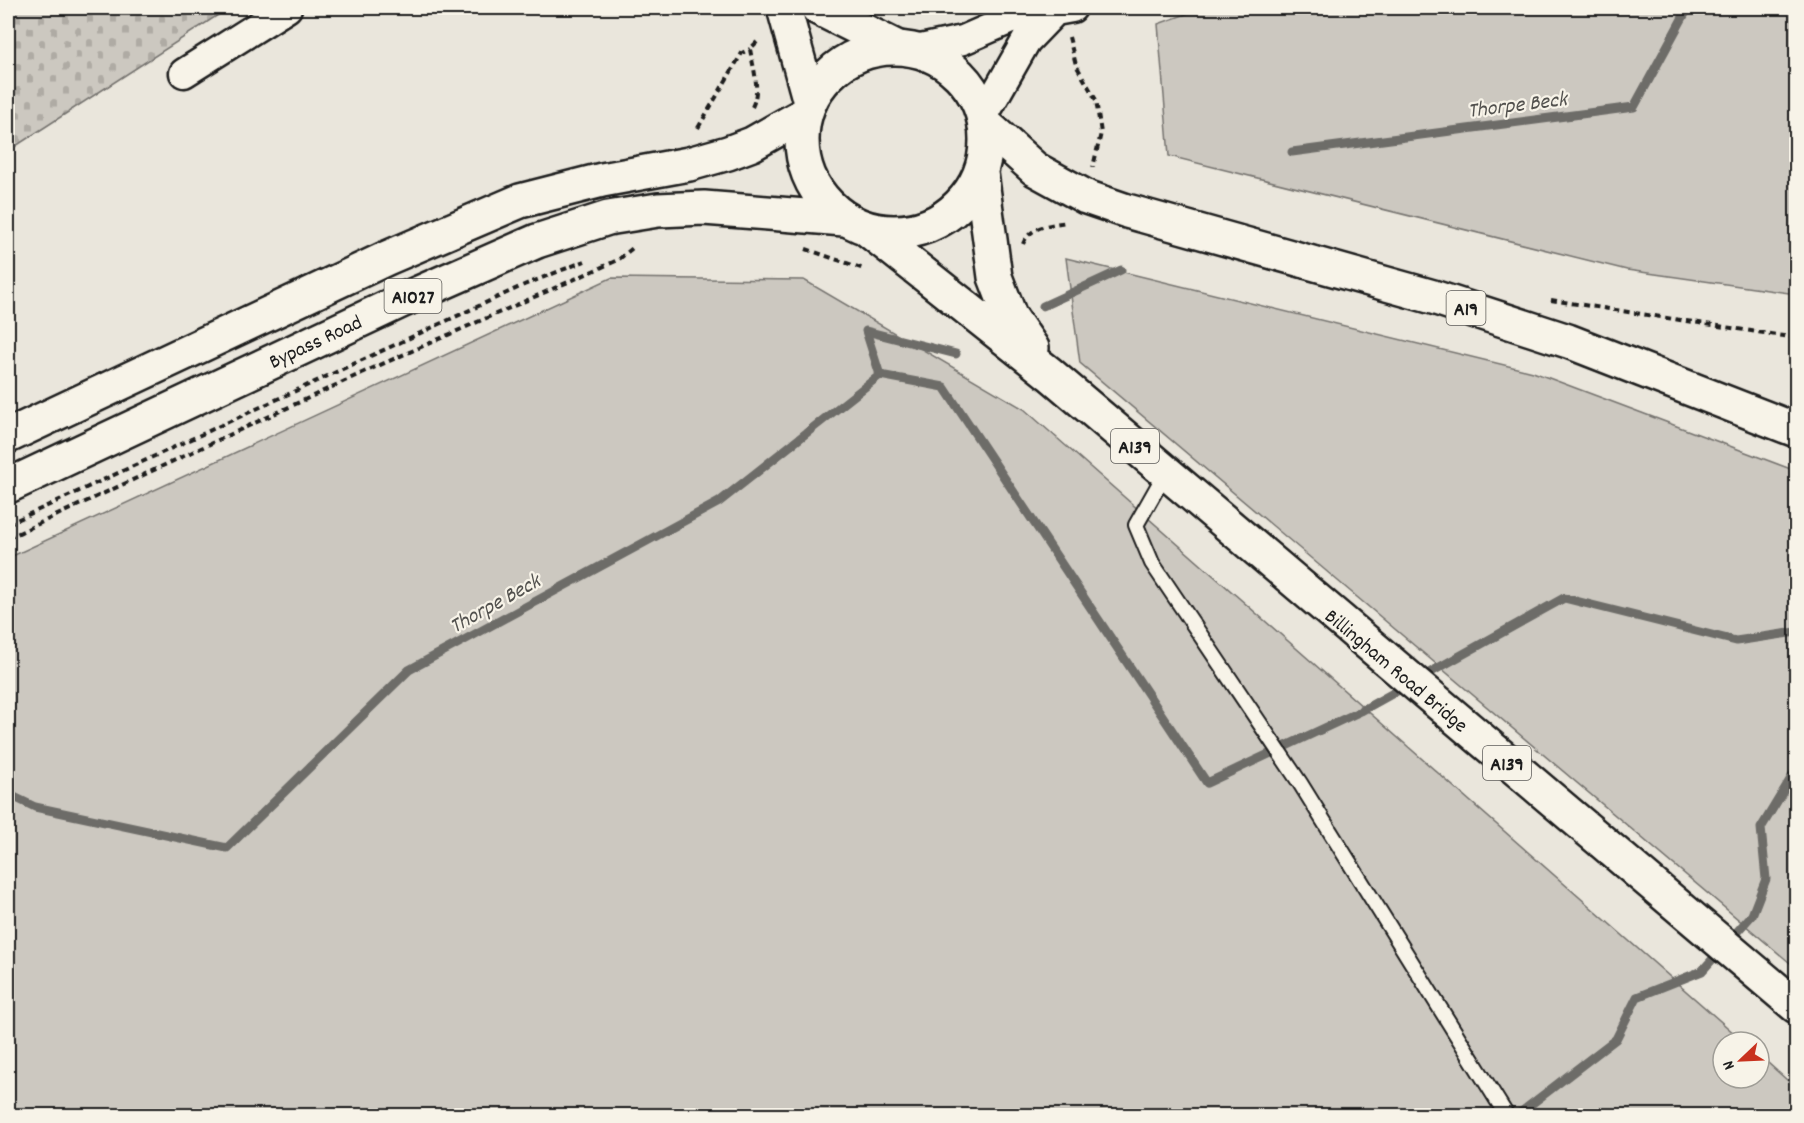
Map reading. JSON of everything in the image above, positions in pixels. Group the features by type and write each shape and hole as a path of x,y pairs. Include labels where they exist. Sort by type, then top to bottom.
{"main road":[{"path":"784,8 807,108"},
{"path":"818,8 906,49 939,59 958,73 974,93 985,120 987,149 981,173 968,198 948,217 922,229 895,234 856,224 822,199 807,172 801,143 807,108 824,79 844,62 869,51 906,49"},
{"name":"A1027","path":"8,436 387,258 520,201 602,180 689,164 728,153 752,144 807,108"},
{"name":"A19","path":"985,120 1035,169 1090,182 1127,211 1433,297 1568,341 1797,430"},
{"name":"A139","path":"981,173 995,277 1010,315 1050,374"},
{"name":"Bypass Road","path":"8,486 413,295 537,241 608,218 658,210 704,208 856,224"},
{"name":"A139","path":"856,224 1050,374 1166,472"},
{"name":"Billingham Road Bridge","path":"1166,472 1218,519 1797,1006"}],"street":[{"path":"184,73 287,8"},
{"path":"906,49 963,40 1011,19 1063,10"},
{"path":"985,120 1026,41 1063,10"}],"lane":[{"path":"1166,472 1136,525 1152,563 1300,783 1507,1116"}],"path":[{"path":"995,277 1016,271 1019,254 1026,237 1035,230 1078,221 1090,182 1101,133 1096,99 1076,65 1063,10"},
{"path":"1090,182 1105,170"},
{"path":"8,538 373,368 618,260 638,244 620,248"},
{"path":"803,248 875,272"},
{"path":"8,524 524,285 590,259"},
{"path":"1542,299 1617,308 1797,338"}],"green space":[{"path":"8,8 229,8 8,151"},
{"path":"1203,8 1796,8 1796,294 1627,270 1169,156 1158,24"},
{"path":"1066,258 1533,372 1796,471 1796,968 1080,363"},
{"path":"611,278 804,280 1024,409 1730,1030 1711,1030 1711,1090 1771,1090 1771,1066 1796,1088 1796,1115 8,1115 8,558"}],"waterway":[{"name":"Thorpe Beck","path":"1292,152 1634,107 1688,8"},
{"name":"Thorpe Beck","path":"1043,306 1121,270"},
{"name":"Thorpe Beck","path":"8,794 35,807 227,848 409,670 719,502 880,375 866,331 956,354"},
{"path":"880,375 944,387 1207,783 1361,711 1564,598 1736,641 1796,632"},
{"path":"1516,1116 1616,1039 1637,997 1702,971 1752,915 1766,879 1761,828 1796,770"}]}
